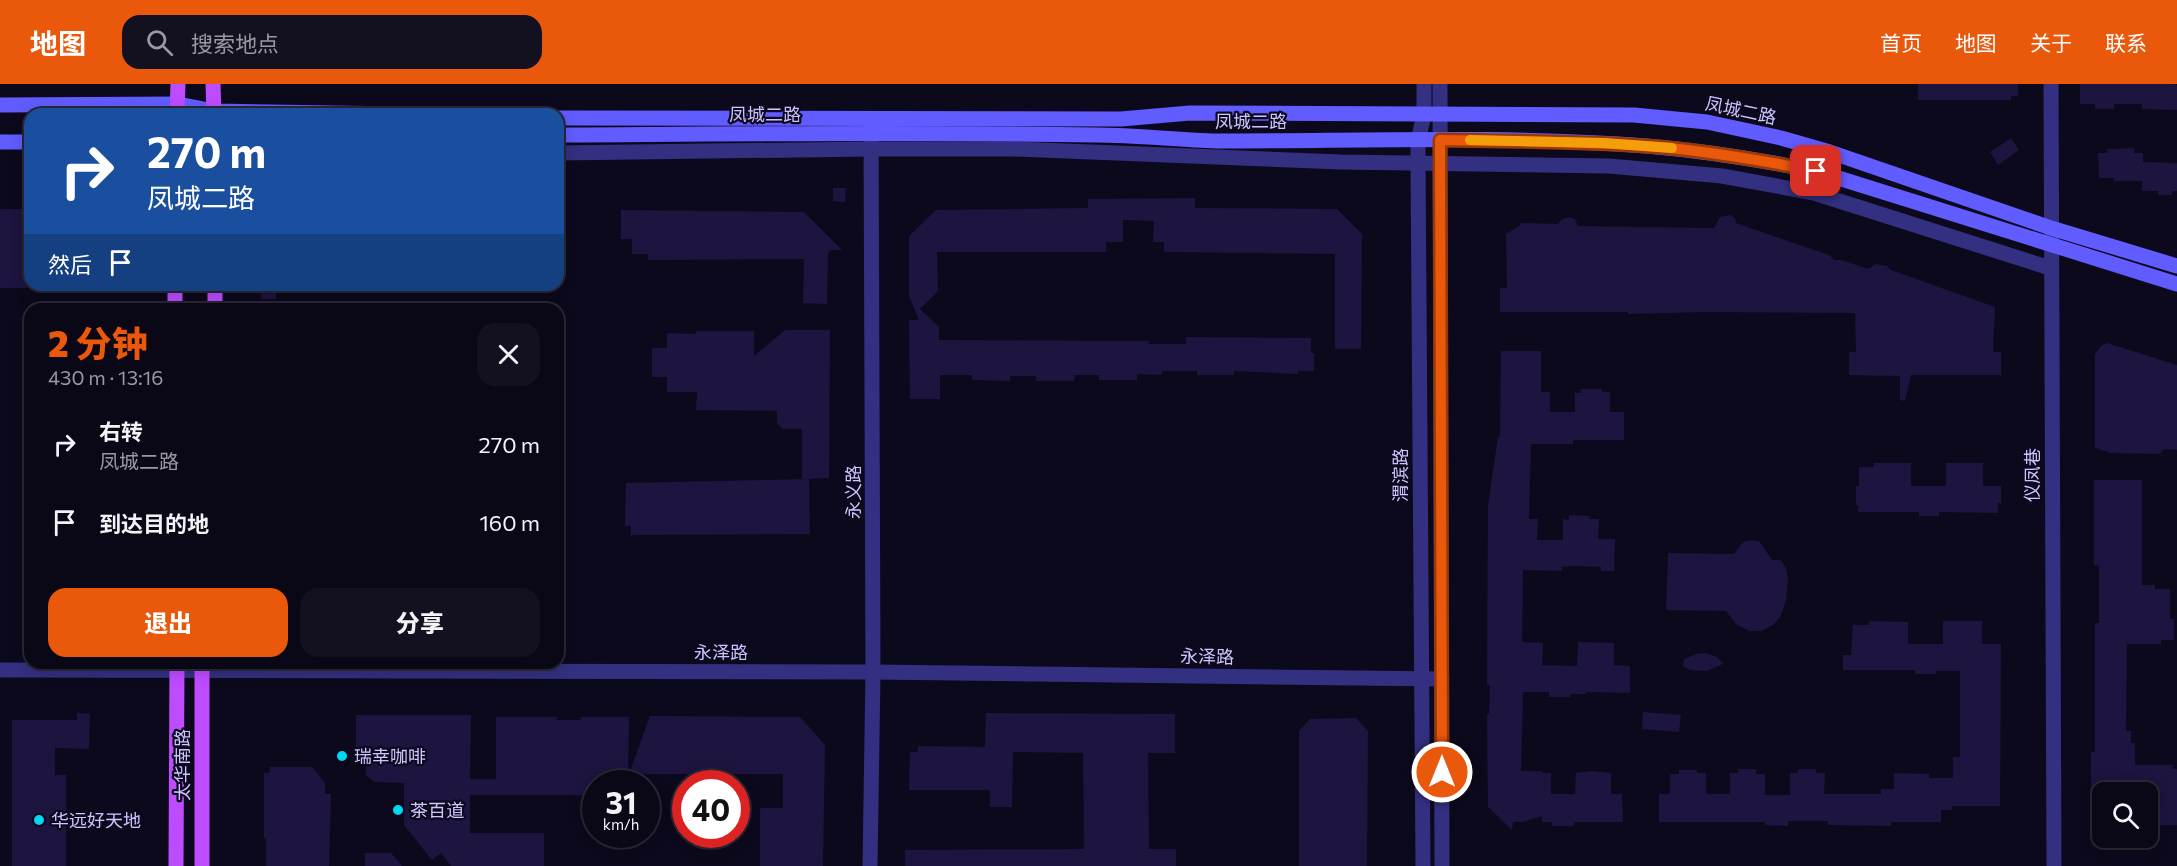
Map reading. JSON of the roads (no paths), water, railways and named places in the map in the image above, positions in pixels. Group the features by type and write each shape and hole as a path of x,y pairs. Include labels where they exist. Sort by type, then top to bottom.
{"main road":[{"path":"178,84 178,108"},
{"path":"213,84 214,108"},
{"path":"0,105 134,108"},
{"name":"凤城二路","path":"564,118 871,133 1190,112 1672,117 1737,127 1830,152 2177,284"},
{"name":"凤城二路","path":"564,135 871,133 1100,135 1202,141 1544,141 1646,146 1768,161 1816,171 2051,236 2177,266"},
{"path":"0,142 24,142"},
{"name":"太华南路","path":"176,866 177,669"},
{"name":"太华南路","path":"202,669 202,866"}],"street":[{"name":"渭滨路","path":"1423,866 1418,141 1424,114 1424,84"},
{"path":"1440,84 1442,114 1439,187 1442,866"},
{"name":"仪凤巷","path":"2051,84 2054,866"},
{"path":"564,153 871,133 1014,149 1341,162 1609,166 1722,176 1814,193 2050,268"},
{"name":"永义路","path":"870,866 873,672 871,133"},
{"name":"永泽路","path":"0,670 88,669"},
{"name":"永泽路","path":"470,669 1442,679"}],"place":[{"name":"瑞幸咖啡","path":"342,756"},
{"name":"茶百道","path":"398,810"},
{"name":"华远好天地","path":"39,820"}]}
